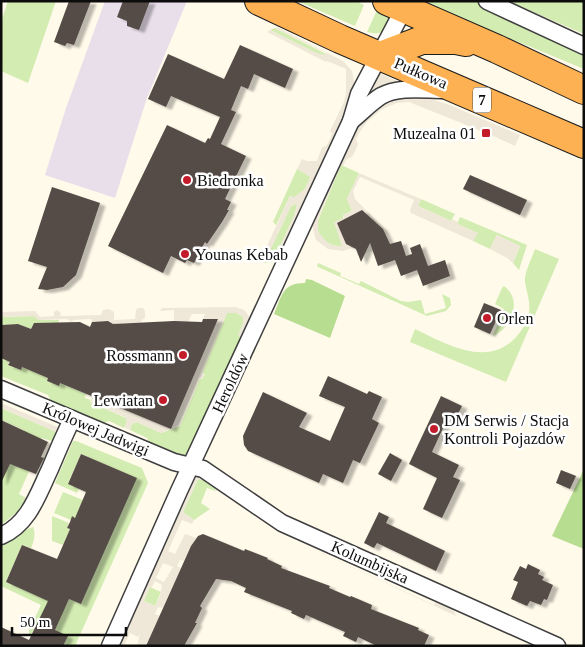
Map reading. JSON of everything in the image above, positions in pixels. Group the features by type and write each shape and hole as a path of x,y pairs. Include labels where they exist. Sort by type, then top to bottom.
{"highway":[{"name":"Pułkowa","path":"259,1 380,56 584,144"},
{"path":"400,4 584,90"},
{"path":"380,56 422,40 456,40 497,49"}],"street":[{"path":"487,1 584,46"},
{"name":"Heroldów","path":"110,646 328,167 351,121 359,94 380,56 400,4"},
{"name":"Heroldów","path":"351,121 374,101 391,92 415,89 462,91"},
{"name":"Królowej Jadwigi","path":"1,389 174,462 192,466"},
{"path":"1,536 21,522 33,505 72,419"},
{"name":"Kolumbijska","path":"192,466 210,473 282,523 557,646"}],"shaded area":[{"path":"105,1 187,1 147,98 115,198 45,175 66,108"},
{"path":"277,27 343,61 352,71 355,86 344,119 278,259 273,262 294,216 297,205 295,204 291,206 264,263 260,261 290,196 294,197 305,189 310,177 297,169 302,159 317,161 322,147 326,146 330,139 332,133 330,131 344,102 346,93 346,69 326,62 267,32 270,30 316,53 325,55 326,53 275,28"},
{"path":"379,73 401,83 372,95 366,92"},
{"path":"410,96 427,98 447,104 520,135 515,146 409,102 397,103 382,109 367,122 359,133 356,140 358,144 353,156 346,160 343,166 341,165 318,219 318,232 328,243 342,246 334,222 344,218 343,215 352,211 347,199 359,173 421,199 418,206 451,221 452,219 458,222 458,224 478,233 473,241 411,213 410,210 414,200 360,177 353,191 355,199 387,231 387,234 381,237 384,246 401,241 406,256 423,250 428,266 445,260 450,276 423,286 417,270 401,276 395,260 373,251 358,256 355,247 343,251 328,249 316,240 312,225 312,220 358,124 385,101"},
{"path":"497,235 520,246 513,263 490,249"},
{"path":"236,307 244,310 249,316 249,324 243,337 238,335 243,323 243,317 237,313 227,313 202,373 204,374 202,379 199,378 179,425 161,433 137,422 132,424 130,430 124,428 127,421 125,417 90,402 93,396 157,423 177,415 218,319 203,319 205,314 192,314 186,326 174,321 174,310 160,311 162,308"},
{"path":"138,308 143,308 145,311 145,318 139,327 135,323 122,323 120,327 108,321 92,322 91,319 73,320 72,322 67,319 39,320 34,316 1,317 1,312 35,311 40,317 54,316 54,312 57,310 61,316 101,315 103,310 109,309 114,312 114,320 135,319"},
{"path":"1,403 60,428 59,433 1,408"},
{"path":"197,474 220,489 215,491 216,489 203,480 198,479 183,512 194,520 192,524 182,520 168,551 175,554 185,534 196,538 184,561 180,560 177,566 181,568 163,608 158,607 155,614 160,616 146,646 137,646 140,633 138,637 130,633 124,646 118,646 194,475","holes":["163,563 173,567 164,582 156,578","155,581 162,585 160,596 155,606 144,601"]},
{"path":"291,539 434,605 437,600 452,607 456,616"}],"green space":[{"path":"8,1 56,1 28,83 1,71 1,22"},
{"path":"297,1 356,1 364,5 355,26"},
{"path":"427,1 475,1 584,49 584,69 434,7 428,4"},
{"path":"508,1 584,1 584,34"},
{"path":"377,10 391,17 384,31 380,33 367,32"},
{"path":"275,28 326,54 325,56 270,30"},
{"path":"341,165 359,173 347,199 352,211 343,215 343,246 338,246 328,243 321,237 317,223"},
{"path":"297,169 311,176 305,189 294,198 290,196 276,225 273,222"},
{"path":"421,199 455,214 451,221 418,206"},
{"path":"297,205 294,216 273,262 264,263 291,206"},
{"path":"460,217 527,245 519,270 513,263 520,246 497,235 490,249 473,241 477,233 457,224"},
{"path":"535,249 559,259 506,382 410,342 415,329 454,347 467,350 494,351 506,346 517,336 528,319 529,302 525,278"},
{"path":"318,263 341,273 340,276 359,284 361,281 401,301 421,300 425,314 446,308 442,294 450,298 451,305 446,311 427,316 318,267"},
{"path":"306,279 345,296 330,338 274,314 281,296 287,288 292,285 305,283"},
{"path":"504,286 510,292 513,299 513,313 505,327 493,336 504,309 495,304"},
{"path":"235,312 243,317 243,337 188,455 180,457 151,445 147,438 130,430 132,424 137,422 161,433 180,426 200,379 205,374 202,373 227,313"},
{"path":"34,316 39,320 59,320 57,327 48,323 34,323 31,329 18,324 1,325 1,317"},
{"path":"1,358 9,361 8,365 20,370 22,367 48,378 47,381 59,386 60,383 86,394 85,398 91,400 90,402 126,418 127,421 124,428 109,421 102,424 52,403 48,395 1,376"},
{"path":"1,408 59,433 55,442 42,438 19,494 26,498 17,512 1,525 1,482 24,430 1,420"},
{"path":"73,441 142,468 148,483 75,646 63,646 55,630 56,628 39,620 31,635 29,634 29,630 41,605 1,586 1,546 33,527 34,538 31,548 22,545 6,582 65,608 69,599 81,604 136,478 81,454 68,483 79,488 77,493 55,483"},
{"path":"584,469 584,549 552,536"},
{"path":"198,479 203,480 216,489 215,491 207,488 201,503 210,509 194,520 183,512"},
{"path":"63,492 83,500 75,518 72,516 71,520 54,513"},
{"path":"52,516 69,523 67,528 70,529 63,545 52,541"},
{"path":"150,587 161,592 155,606 144,601"}],"building":[{"path":"69,1 91,1 74,45 67,43 65,46 54,42"},
{"path":"123,1 150,1 139,30 127,26 127,21 117,17"},
{"name":"Biedronka","path":"240,45 293,69 285,88 254,74 248,89 241,86 231,110 236,112 221,144 246,156 225,199 231,202 227,210 229,210 207,244 205,242 194,263 187,260 185,263 171,256 163,273 108,246 167,125 205,143 208,138 210,139 220,117 171,96 166,107 148,99 168,54 224,79"},
{"path":"470,175 527,200 520,215 463,189"},
{"path":"52,187 100,203 76,275 63,287 47,290 38,289 47,267 28,261"},
{"path":"362,210 383,229 390,244 401,241 406,256 412,254 410,248 420,244 428,266 445,260 450,276 423,286 417,270 401,276 395,260 378,266 370,243 361,262 356,249 346,244 337,223"},
{"name":"Orlen","path":"484,303 501,310 490,334 474,327"},
{"path":"203,319 218,319 171,429 60,383 59,386 47,381 48,378 22,367 21,370 8,365 10,362 1,358 1,325 18,324 31,329 34,323 80,322 90,327 92,322 108,321 113,324 174,321 202,322"},
{"path":"328,376 367,394 369,391 382,397 372,419 379,423 360,463 353,460 343,483 323,474 319,483 248,451 244,445 243,436 263,392 307,413 299,427 330,441 345,407 319,396"},
{"path":"441,396 462,406 456,418 449,415 432,452 459,465 453,477 460,480 442,518 423,509 437,478 409,464"},
{"path":"1,420 48,442 41,457 44,458 36,474 10,464 1,483"},
{"path":"390,453 402,460 391,481 378,474"},
{"path":"81,454 137,478 81,604 69,599 55,630 68,636 63,646 1,646 1,627 29,640 48,601 6,582 22,545 57,559 70,529 67,528 72,516 75,518 86,492 68,484"},
{"path":"561,470 576,476 570,489 556,483"},
{"path":"379,512 389,517 386,523 445,551 436,571 377,543 374,548 364,543"},
{"path":"203,534 244,551 245,549 268,558 282,566 281,568 330,586 329,588 372,605 371,609 419,628 418,630 429,635 424,646 377,646 358,637 356,642 343,636 345,632 306,615 304,619 291,613 292,611 244,592 246,588 231,581 216,579 200,606 202,608 195,623 197,623 184,646 146,646 191,546 198,536"},
{"path":"528,564 540,570 538,574 544,577 542,580 553,585 547,600 544,599 541,605 530,601 527,606 511,599 518,582 513,580 520,566 526,569"}],"place":[{"name":"Muzealna 01","path":"486,133"},
{"name":"Biedronka","path":"187,180"},
{"name":"Younas Kebab","path":"185,254"},
{"name":"Orlen","path":"487,318"},
{"name":"Rossmann","path":"183,355"},
{"name":"Lewiatan","path":"163,400"},
{"name":"DM Serwis / Stacja Kontroli Pojazdów","path":"434,429"}]}
